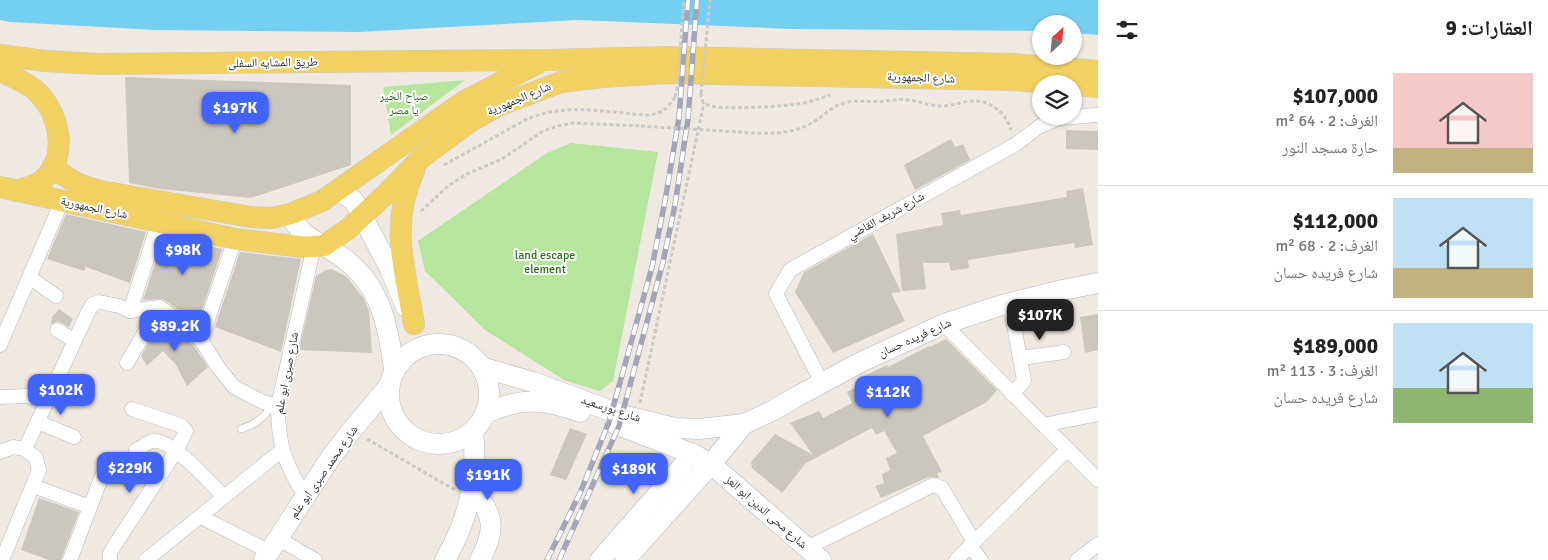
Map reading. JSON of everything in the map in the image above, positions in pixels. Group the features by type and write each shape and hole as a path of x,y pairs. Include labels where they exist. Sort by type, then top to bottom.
{"main road":[{"name":"طريق المشايه السفلى","path":"0,55 45,61 98,64 546,60"},
{"name":"شارع الجمهورية","path":"54,166 63,176 80,185 100,191 251,217 270,218 290,214 322,201 463,102 508,77 546,60 666,57 844,60 1014,64 1098,72"},
{"path":"0,71 36,91 50,106 58,125 59,146 54,166 44,179 31,187 8,189"},
{"name":"شارع الجمهورية","path":"8,189 235,238 303,247 319,246 348,229 421,158 471,121 500,104 561,82 666,73 1032,82"},
{"path":"1082,86 1098,87"},
{"path":"414,324 401,254 399,222 407,188 421,158"},
{"path":"337,190 352,200 362,217 389,267 424,346"},
{"path":"290,214 295,225 303,234 319,246 344,258 360,273 374,291 387,330 391,378 388,402 394,417 403,430 415,439 430,444 446,444 460,440 473,431 481,423 486,413 489,397 488,381 481,367 470,354 456,346 440,344 424,346 412,351 402,359 391,378"},
{"name":"شارع فريده حسان","path":"744,424 772,412 861,362 944,324 1010,303 1098,283"},
{"name":"شارع بورسعيد","path":"481,367 533,382 622,415 688,429 744,424"},
{"name":"شارع محمد صبرى ابو علم","path":"271,550 305,496 391,378"},
{"name":"شارع بورسعيد","path":"486,413 504,405 518,402 544,402 592,416 694,454 711,464"},
{"path":"625,560 711,464 744,424"},
{"path":"445,560 463,522 471,495 475,476 476,453 473,431"},
{"path":"600,560 694,454"},
{"name":"شارع محى الدين ابو العز","path":"711,464 814,554"},
{"path":"471,495 482,501 489,514 492,529 489,544 480,560"}],"street":[{"name":"شارع شريف القاضي","path":"822,383 776,294 790,270 1016,144 1040,126 1060,118 1098,115"},
{"path":"0,345 62,201"},
{"path":"130,311 159,222"},
{"path":"201,340 235,238"},
{"name":"شارع صبرى ابو علم","path":"305,496 291,474 282,450 275,405 319,246"},
{"path":"29,277 56,296"},
{"path":"25,449 93,304 106,302 130,311 158,307 179,320 201,340 218,367 234,386 247,395 275,405"},
{"path":"1010,303 1024,381 1012,394"},
{"path":"127,363 158,307"},
{"path":"944,324 1098,480"},
{"path":"57,330 75,341"},
{"path":"1021,358 1064,352"},
{"path":"0,397 25,396 49,399"},
{"path":"110,560 110,552 186,434 186,428 182,426 132,408"},
{"path":"1042,425 1098,414"},
{"path":"38,422 74,436"},
{"path":"136,450 156,440 185,457 224,497"},
{"path":"0,452 14,448 25,449 36,458 39,464 34,486 2,560"},
{"path":"146,560 282,450"},
{"path":"956,560 1067,450"},
{"path":"70,560 106,465"},
{"path":"814,554 933,485 942,488 981,560"},
{"path":"34,486 90,507"},
{"path":"201,517 271,550 315,560"},
{"path":"1077,560 1098,544"}],"lane":[{"path":"241,429 254,425 275,405"}],"path":[{"path":"440,167 539,114 564,109 645,115 657,114 668,107 675,97 677,87 684,0"},
{"path":"701,93 710,0"},
{"path":"399,222 412,218 448,186 467,174 502,159 543,131 573,123 764,134 782,133 800,128 816,121 828,110 842,103 858,100 885,101 896,99 940,106 971,101 985,102 998,109 1008,119 1016,144"},
{"path":"637,418 704,103"},
{"path":"420,205 422,210"},
{"path":"352,430 471,495"}],"green space":[{"name":"صباح الخير يا مصر","path":"465,80 391,135 383,87"},
{"name":"land escape element","path":"571,143 658,152 613,381 600,391 564,380 485,330 425,271 418,241 547,153"}],"water":[{"path":"0,0 1098,0 1098,35 1082,34 1082,15 1032,15 1032,31 791,29 578,20 359,32 156,30 0,20"}],"building":[{"path":"125,77 351,85 351,165 251,198 160,189 129,183"},
{"path":"1066,130 1098,131 1098,150 1066,149"},
{"path":"951,139 955,147 963,144 970,160 915,190 904,165"},
{"path":"1083,188 1093,245 1075,248 1074,243 968,260 969,268 951,271 949,263 923,263 926,289 902,291 896,234 943,225 941,213 960,210 961,215 1067,197 1066,191"},
{"path":"66,214 146,232 130,283 86,267 84,271 47,259"},
{"path":"873,234 901,292 891,293 905,321 833,353 795,292 804,272"},
{"path":"164,236 222,249 197,326 163,299 143,300"},
{"path":"240,252 301,259 281,352 215,327"},
{"path":"332,269 347,277 364,299 369,311 372,353 299,350 316,276"},
{"path":"59,309 73,319 69,327 58,321 51,324 52,317"},
{"path":"1098,314 1098,350 1085,353 1080,317"},
{"path":"162,320 194,346 208,367 187,386 176,365 163,351 147,366 141,356"},
{"path":"946,339 997,390 987,402 923,436 942,472 937,473 939,478 929,477 881,498 875,486 884,483 882,474 890,470 886,458 897,453 884,431 876,435 872,428 806,463 782,493 752,468 751,462 775,434 813,455 790,423 819,411 823,418 852,403 847,392 863,383 860,378 887,365 888,367"},
{"path":"570,428 587,434 566,480 550,475"},
{"path":"39,498 79,512 61,560 49,560 21,550"}],"railway":[{"path":"547,560 580,493 609,422 652,267 679,118 688,0"},
{"path":"559,560 619,426 663,262 675,205 688,119 697,0"}]}
